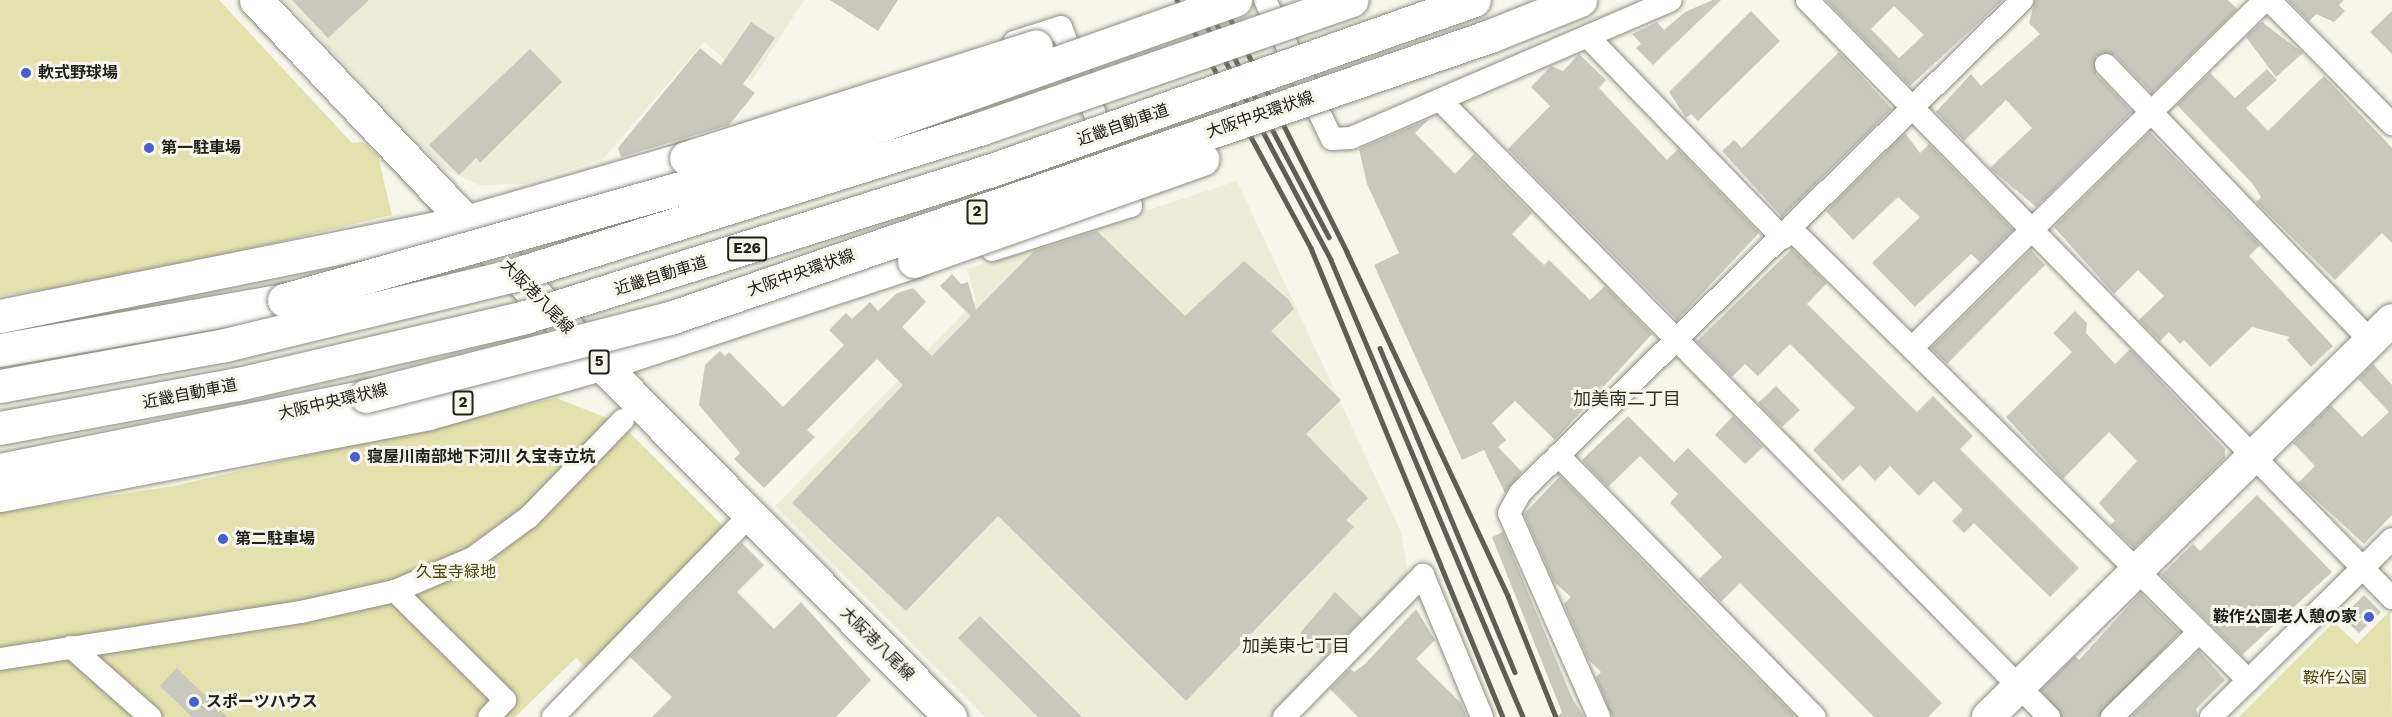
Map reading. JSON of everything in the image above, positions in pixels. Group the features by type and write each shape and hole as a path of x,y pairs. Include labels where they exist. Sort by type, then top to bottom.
{"main road":[{"name":"大阪港八尾線","path":"256,0 601,363 950,717"},
{"path":"0,316 466,222 686,158 1179,0"},
{"path":"0,350 284,300 794,156 1235,0"},
{"name":"E26","path":"0,386 225,345 510,276 948,139 1352,0"},
{"name":"近畿自動車道","path":"0,428 238,384 525,317 989,171 1474,0"},
{"name":"大阪中央環状線","path":"0,470 366,396 670,318 1490,36 1580,0"},
{"name":"2","path":"0,495 428,413 601,363 914,261 1352,106 1490,36"}],"street":[{"path":"1265,0 1332,139 1351,138 1671,0"},
{"path":"1807,0 2252,458 2392,598"},
{"path":"1599,717 1509,513 1520,493 2022,0"},
{"path":"1912,348 2150,110 2267,0 2392,124"},
{"path":"686,158 750,129 1061,27 1131,206 824,303 745,316"},
{"path":"1588,37 1787,233 1912,348 2248,680"},
{"path":"1988,717 2381,330 2150,110 2106,65"},
{"path":"1440,100 1673,341 2049,717"},
{"path":"0,659 302,612 395,591 473,558 529,517 623,420"},
{"path":"1558,455 1815,717"},
{"path":"553,717 750,515"},
{"path":"2211,717 2392,539"},
{"path":"1284,717 1424,575 1482,717"},
{"path":"395,591 505,700 489,717"},
{"path":"2112,717 2198,633"},
{"path":"71,647 150,717"}],"shaded area":[{"path":"284,0 804,0 751,82 704,42 603,159 524,184 479,185 444,169"},
{"path":"1237,181 1401,532 1409,581 1270,717 985,717 775,506 976,301 967,269"}],"green space":[{"path":"0,0 219,0 352,143 362,142 378,156 392,215 126,278 0,296"},
{"name":"久宝寺緑地","path":"556,398 620,423 726,529 587,669 576,658 515,717 0,717 0,512 174,486"},
{"name":"鞍作公園","path":"2390,611 2392,717 2239,717 2334,622 2357,644"}],"building":[{"path":"292,0 369,0 328,38"},
{"path":"830,0 898,0 878,31"},
{"path":"1713,0 1721,0 1653,65 1636,48 1641,44 1632,34 1657,22 1664,30 1685,12"},
{"path":"1826,0 2003,0 1910,86","holes":["1894,6 1924,35 1899,58 1871,29"]},
{"path":"2035,0 2228,0 2237,9 2152,93 2115,55 2096,56 2096,74 2132,112 2036,207 1990,168 2032,128 2006,100 1964,141 1936,112 1971,74 1981,86 2040,34 2029,23"},
{"path":"2288,0 2344,0 2339,5 2345,11 2334,22 2316,14 2309,21"},
{"path":"1751,11 1780,41 1698,121 1691,114 1686,118 1669,92"},
{"path":"2392,11 2392,54 2370,32"},
{"path":"751,22 775,38 743,84 755,93 729,125 621,157 618,148 700,48 721,65"},
{"path":"2262,22 2303,53 2276,77 2246,37"},
{"path":"530,49 562,82 480,163 476,158 459,175 429,145"},
{"path":"1839,52 1892,109 1782,217 1722,151 1734,140 1742,148"},
{"path":"1579,54 1606,80 1599,88 1667,160 1678,149 1759,233 1677,320 1508,149 1550,106 1531,87 1551,66 1563,71"},
{"path":"2267,69 2277,80 2246,108 2268,131 2324,76 2392,148 2392,243 2382,233 2335,280 2256,202 2261,197 2252,183 2177,105 2210,73 2235,98"},
{"path":"1429,119 1415,133 1455,174 1474,154 1532,213 1512,234 1544,265 1549,260 1590,300 1605,286 1652,334 1555,440 1515,401 1492,423 1506,440 1498,447 1522,472 1505,493 1484,450 1462,460 1374,265 1399,253 1367,184 1359,149"},
{"path":"2150,132 2260,245 2249,256 2333,346 2311,367 2287,340 2290,337 2252,327 2210,367 2184,340 2180,344 2169,332 2160,341 2139,320 2164,296 2138,270 2114,294 2054,227"},
{"path":"1905,133 1920,153 1929,144 2013,230 1980,262 1971,254 1915,307 1872,263 1920,217 1898,197 1853,240 1826,211"},
{"path":"1097,231 1185,316 1244,261 1289,300 1294,309 1271,331 1341,400 1306,434 1368,498 1346,520 1354,527 1186,701 998,516 906,611 792,503 903,385 877,359 807,430 815,437 764,488 734,459 740,453 699,405 705,365 720,351 725,356 729,352 783,407 844,345 829,330 846,313 852,319 870,302 878,311 897,293 913,288 926,302 902,327 932,356 971,316 940,286 952,274 961,284 968,282 976,310 1034,251"},
{"path":"1792,249 1827,283 1807,304 1917,412 1933,396 1973,436 1960,449 2079,568 2050,597 1974,523 1964,533 1952,521 1963,510 1934,481 1919,496 1890,466 1875,481 1860,465 1843,481 1813,450 1855,408 1790,344 1758,376 1745,364 1732,377 1697,341"},
{"path":"2031,250 2045,265 1947,364 1931,348"},
{"path":"2075,311 2087,323 2086,333 2115,364 2130,349 2225,449 2225,458 2134,548 2110,525 2115,521 2099,503 2137,461 2109,432 2063,479 2006,417 2072,352 2053,333"},
{"path":"2373,364 2392,385 2392,515 2364,544 2298,483 2315,466 2293,443 2331,405 2362,437 2389,412 2358,379"},
{"path":"1776,386 1800,410 1782,427 1758,403"},
{"path":"1628,416 1674,462 1688,448 1942,703 1928,717 1874,717 1740,583 1721,602 1699,579 1722,557 1670,503 1678,494 1640,456 1608,487 1582,460"},
{"path":"1733,416 1763,447 1745,464 1715,435"},
{"path":"1560,476 1796,717 1612,717 1596,677 1601,672 1588,659 1564,604 1571,597 1554,582 1524,514"},
{"path":"2257,495 2332,572 2242,655 2161,575 2193,544 2200,551"},
{"path":"1503,532 1573,700 1584,717 1557,717 1562,712 1492,537"},
{"path":"742,543 764,565 737,592 774,629 801,602 871,680 836,717 652,717 672,697 630,657"},
{"path":"1335,592 1362,618 1324,657 1300,633"},
{"path":"2140,593 2180,632 2099,717 2062,717 2041,690 2075,656 2079,660"},
{"path":"2364,595 2381,612 2359,633 2342,617"},
{"path":"1416,609 1435,640 1416,659 1461,703 1467,717 1358,717 1330,689 1350,669 1354,672 1365,664"},
{"path":"980,616 1082,717 1038,717 958,638"},
{"path":"2199,651 2225,680 2196,709 2198,717 2131,717"},
{"name":"スポーツハウス","path":"177,668 227,717 192,717 160,686"}],"railway":[{"path":"1177,0 1311,248 1503,717"},
{"path":"1193,0 1331,260 1523,717"},
{"path":"1204,0 1329,237"},
{"path":"1221,0 1347,252 1508,596 1556,717"},
{"path":"1380,348 1515,672"}],"place":[{"name":"軟式野球場","path":"26,73"},
{"name":"第一駐車場","path":"149,148"},
{"name":"寝屋川南部地下河川 久宝寺立坑","path":"355,457"},
{"name":"第二駐車場","path":"223,539"},
{"name":"鞍作公園老人憩の家","path":"2369,617"},
{"name":"スポーツハウス","path":"194,702"}],"district":[{"name":"加美南二丁目","path":"1627,399"},
{"name":"加美東七丁目","path":"1296,646"}]}
